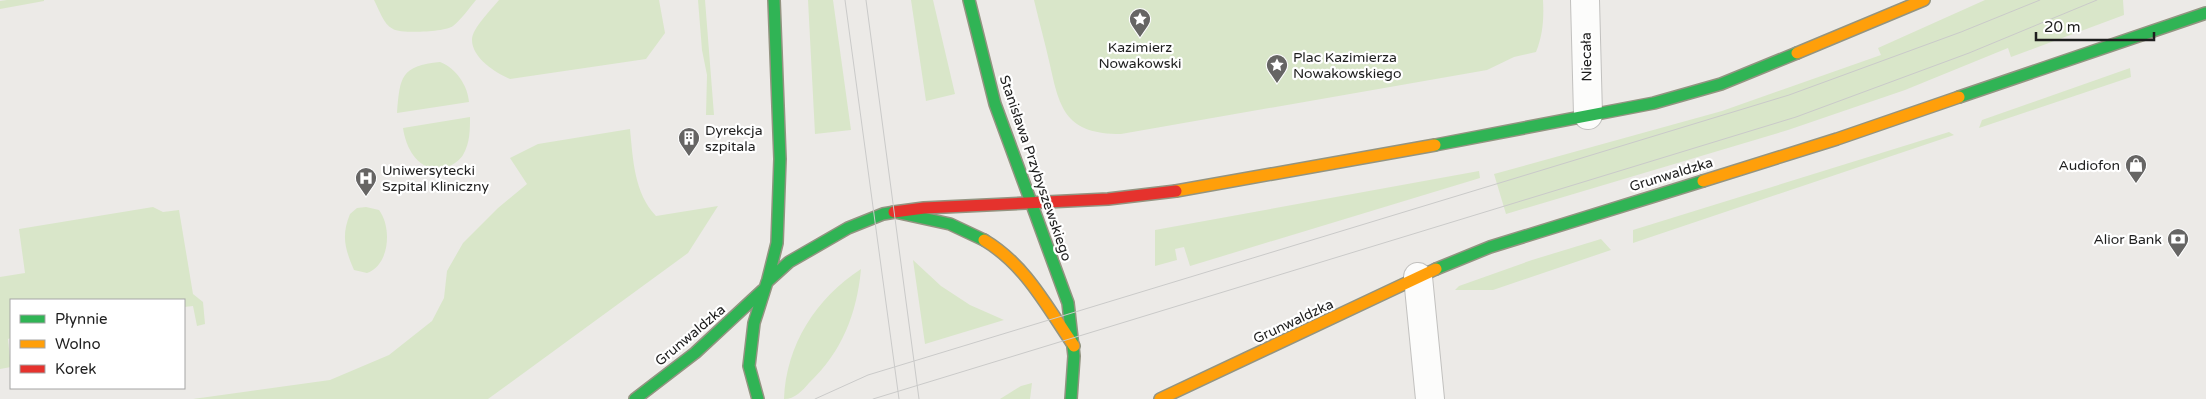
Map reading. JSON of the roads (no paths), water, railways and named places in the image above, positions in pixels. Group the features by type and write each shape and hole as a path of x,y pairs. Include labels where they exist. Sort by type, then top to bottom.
{"street":[{"path":"748,399 750,341 777,243 780,124 774,0"},
{"name":"Stanisława Przybyszewskiego","path":"969,0 995,104 1068,303 1074,346 1074,380 1071,399"},
{"name":"Niecała","path":"1586,0 1588,115"},
{"path":"768,279 843,229 890,213 924,208 1116,199 1167,193 1311,168 1654,103 1721,84 1858,29 1924,0"},
{"name":"Grunwaldzka","path":"1160,399 1418,277 1490,247 1837,139 2206,13"},
{"path":"890,213 934,219 963,228 996,248 1020,268 1074,346"},
{"path":"1418,277 1430,399"},
{"name":"Grunwaldzka","path":"635,399 695,353 763,290"},
{"path":"749,367 758,399"}],"tram line":[{"path":"845,0 899,399"},
{"path":"866,0 919,399"},
{"path":"815,399 868,375 1789,95 1961,32 2040,0"},
{"path":"873,399 1796,117 1969,53 2097,0"}],"place":[{"name":"Kazimierz Nowakowski","path":"1140,38"},
{"name":"Plac Kazimierza Nowakowskiego","path":"1277,84"},
{"name":"Dyrekcja szpitala","path":"689,157"},
{"name":"Audiofon","path":"2136,184"},
{"name":"Uniwersytecki Szpital Kliniczny","path":"366,197"},
{"name":"Alior Bank","path":"2178,258"}]}
